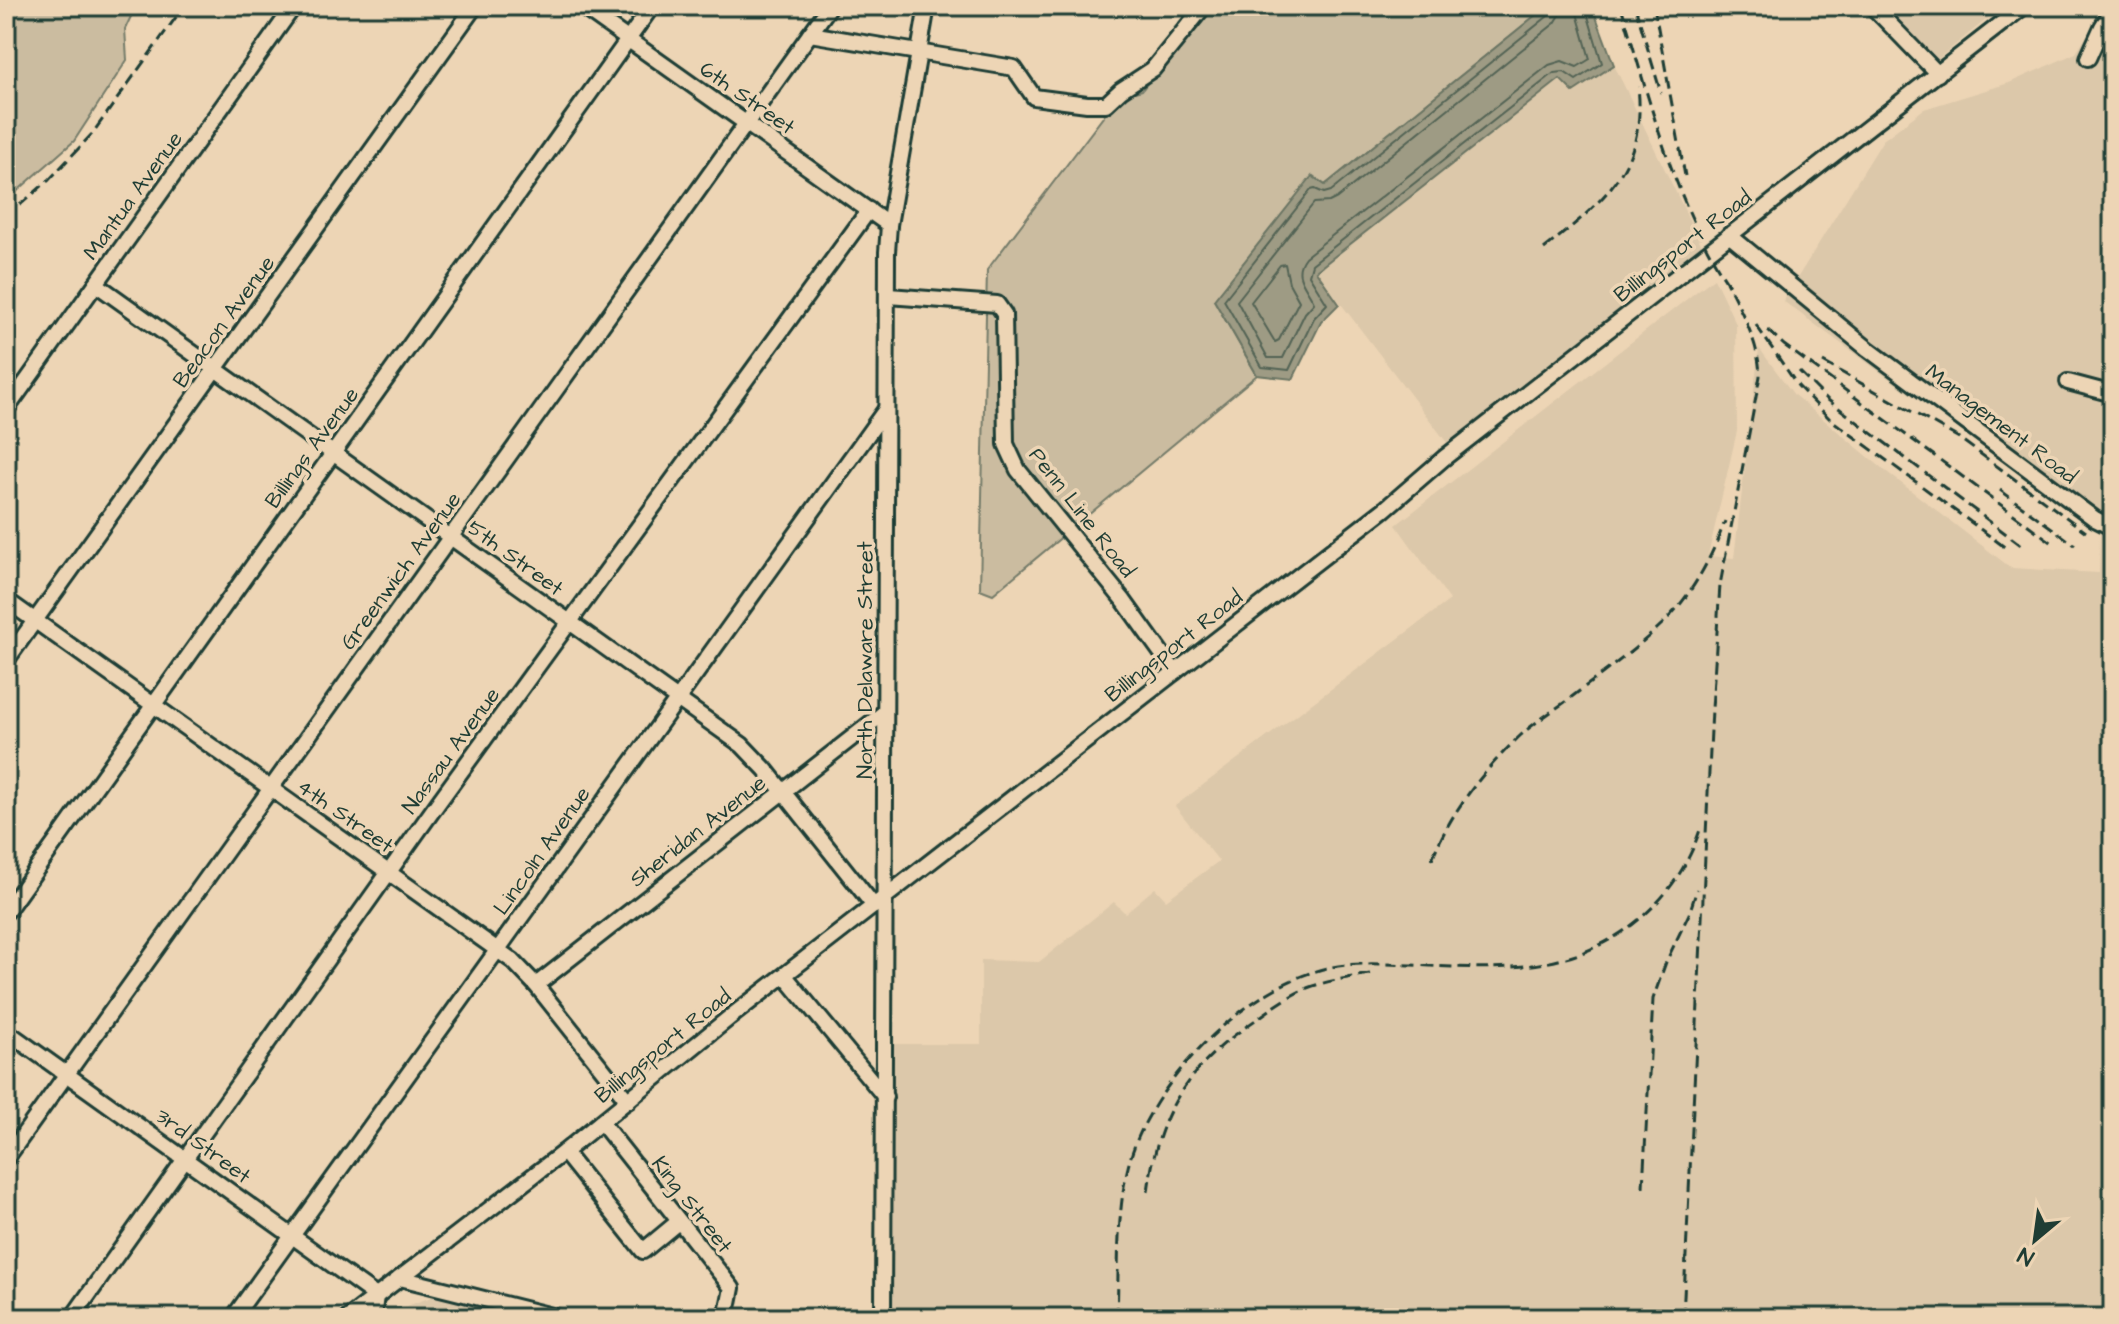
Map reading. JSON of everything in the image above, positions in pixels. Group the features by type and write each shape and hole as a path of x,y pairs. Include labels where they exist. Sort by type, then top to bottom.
{"street":[{"name":"Mantua Avenue","path":"6,410 294,6"},
{"name":"Beacon Avenue","path":"6,661 475,6"},
{"name":"6th Street","path":"581,6 889,225"},
{"name":"Billings Avenue","path":"6,912 652,6"},
{"name":"Greenwich Avenue","path":"6,1159 830,6"},
{"name":"North Delaware Street","path":"883,1318 885,1097 879,902 885,712 889,225 927,6"},
{"path":"810,34 1014,68 1034,97 1106,104 1153,69 1204,6"},
{"path":"1872,6 1938,74"},
{"name":"Billingsport Road","path":"348,1318 564,1152 2024,6"},
{"path":"2088,58 2113,9"},
{"name":"Nassau Avenue","path":"72,1318 389,872 869,210"},
{"name":"Management Road","path":"1729,235 1868,349 2095,519 2113,528"},
{"name":"5th Street","path":"96,284 742,745 879,902"},
{"name":"Penn Line Road","path":"888,296 997,304 1004,314 1006,444 1018,470 1124,601 1175,672"},
{"path":"2068,382 2113,394"},
{"name":"Lincoln Avenue","path":"233,1318 676,698 887,409"},
{"name":"4th Street","path":"6,600 498,949 536,985 628,1101"},
{"name":"Sheridan Avenue","path":"536,985 885,712"},
{"path":"785,976 885,1097"},
{"name":"3rd Street","path":"6,1031 376,1296"},
{"name":"King Street","path":"601,1122 732,1288 726,1318"},
{"path":"564,1152 643,1251 678,1222"},
{"path":"400,1278 560,1318"},
{"path":"373,1318 376,1296"}],"shaded area":[{"path":"6,6 136,6 125,29 127,60 74,141 6,201"},
{"path":"1207,6 1547,6 1325,185 1313,176 1214,300 1257,375 993,594 980,589 987,270 1119,96 1142,90"},
{"path":"1868,6 2003,6 1928,67"},
{"path":"2099,6 2113,6 2113,1318 882,1318 883,1044 981,1044 981,960 1039,962 1114,902 1125,913 1155,888 1166,900 1219,861 1175,806 1450,600 1396,525 1714,278 1736,324 1737,431 1708,556 1734,558 1759,348 1794,395 2011,568 2099,573 2100,533 1783,301 1883,140 1924,109 2009,83 2076,53 2102,12"},
{"path":"1614,65 1702,246 1448,444 1316,271 1560,78 1573,92"},
{"path":"434,1296 518,1318 391,1318 399,1309"}],"water":[{"path":"1547,6 1592,6 1614,65 1573,92 1560,79 1316,271 1339,304 1321,322 1293,379 1257,375 1214,300 1312,176 1325,185"}],"railway":[{"path":"6,217 49,180 92,134 184,6"},
{"path":"1621,6 1679,187 1711,256 1731,288"},
{"path":"1635,6 1661,93"},
{"path":"1654,6 1685,176"},
{"path":"1544,249 1584,216 1616,181 1635,140 1639,115 1638,87"},
{"path":"1683,1318 1720,585 1760,376 1753,339 1726,281"},
{"path":"1756,325 1798,386 1830,419 2006,548"},
{"path":"1768,330 1784,345 2054,544"},
{"path":"1823,362 1959,438 2086,532"},
{"path":"1799,371 1828,400 2021,545"},
{"path":"2000,490 2075,545"},
{"path":"1432,859 1458,808 1507,749 1531,726 1638,645 1672,614 1699,577 1725,521"},
{"path":"1117,1318 1124,1185 1139,1136 1178,1073 1233,1018 1295,979 1337,966 1379,964 1499,968 1527,966 1580,953 1606,942 1632,925 1655,904 1690,856 1701,827"},
{"path":"1643,1187 1653,999 1697,889"},
{"path":"1148,1192 1153,1163 1169,1113 1195,1072 1213,1054 1233,1036 1296,993 1326,982 1375,973"}]}
